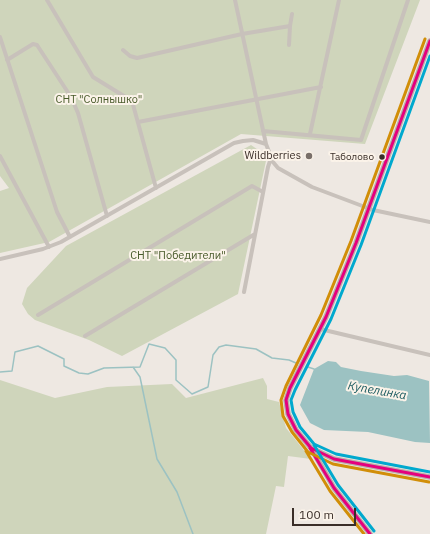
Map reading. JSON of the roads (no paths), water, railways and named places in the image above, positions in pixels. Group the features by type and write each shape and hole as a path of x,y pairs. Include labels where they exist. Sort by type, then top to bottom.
{"main road":[{"path":"370,534 334,488 311,448 296,430 288,414 286,400 290,388 320,328 369,209 407,100 430,41"},
{"path":"311,448 334,459 430,477"}],"street":[{"path":"47,0 93,77 132,101 156,188"},
{"path":"235,0 266,144 271,158 278,168 298,180 369,209 430,222"},
{"path":"310,134 339,0"},
{"path":"263,131 310,134 361,140 408,0"},
{"path":"289,45 292,14"},
{"path":"123,50 130,56 137,58 242,34 290,26"},
{"path":"0,37 57,212 70,237"},
{"path":"7,60 33,44 36,45 71,97 78,113 107,216"},
{"path":"138,122 255,98 320,87"},
{"path":"0,259 49,247 70,237 234,143 253,140 266,144"},
{"path":"0,156 49,247"},
{"path":"244,292 271,158"},
{"path":"38,315 252,186 263,192"},
{"path":"85,336 255,234"},
{"path":"320,328 430,355"}],"water":[{"path":"328,361 336,362 341,367 361,371 394,376 407,375 429,381 430,443 415,442 368,432 324,430 310,423 300,405 314,369"}],"waterway":[{"name":"Купелинка","path":"0,372 12,371 15,352 38,346 64,359 64,366 79,373 88,374 104,368 140,367 149,344 165,348 176,360 176,380 192,394 208,387 213,355 219,347 226,345 256,349 272,358 289,360 296,363"},
{"path":"133,367 140,377 157,459 177,492 193,534"},
{"name":"Купелинка","path":"308,367 314,369"}],"place":[{"name":"Wildberries","path":"309,156"},
{"name":"Таболово","path":"382,157"}],"park label":[{"name":"СНТ \"Солнышко\"","path":"99,100"},
{"name":"СНТ \"Победители\"","path":"178,256"}]}
